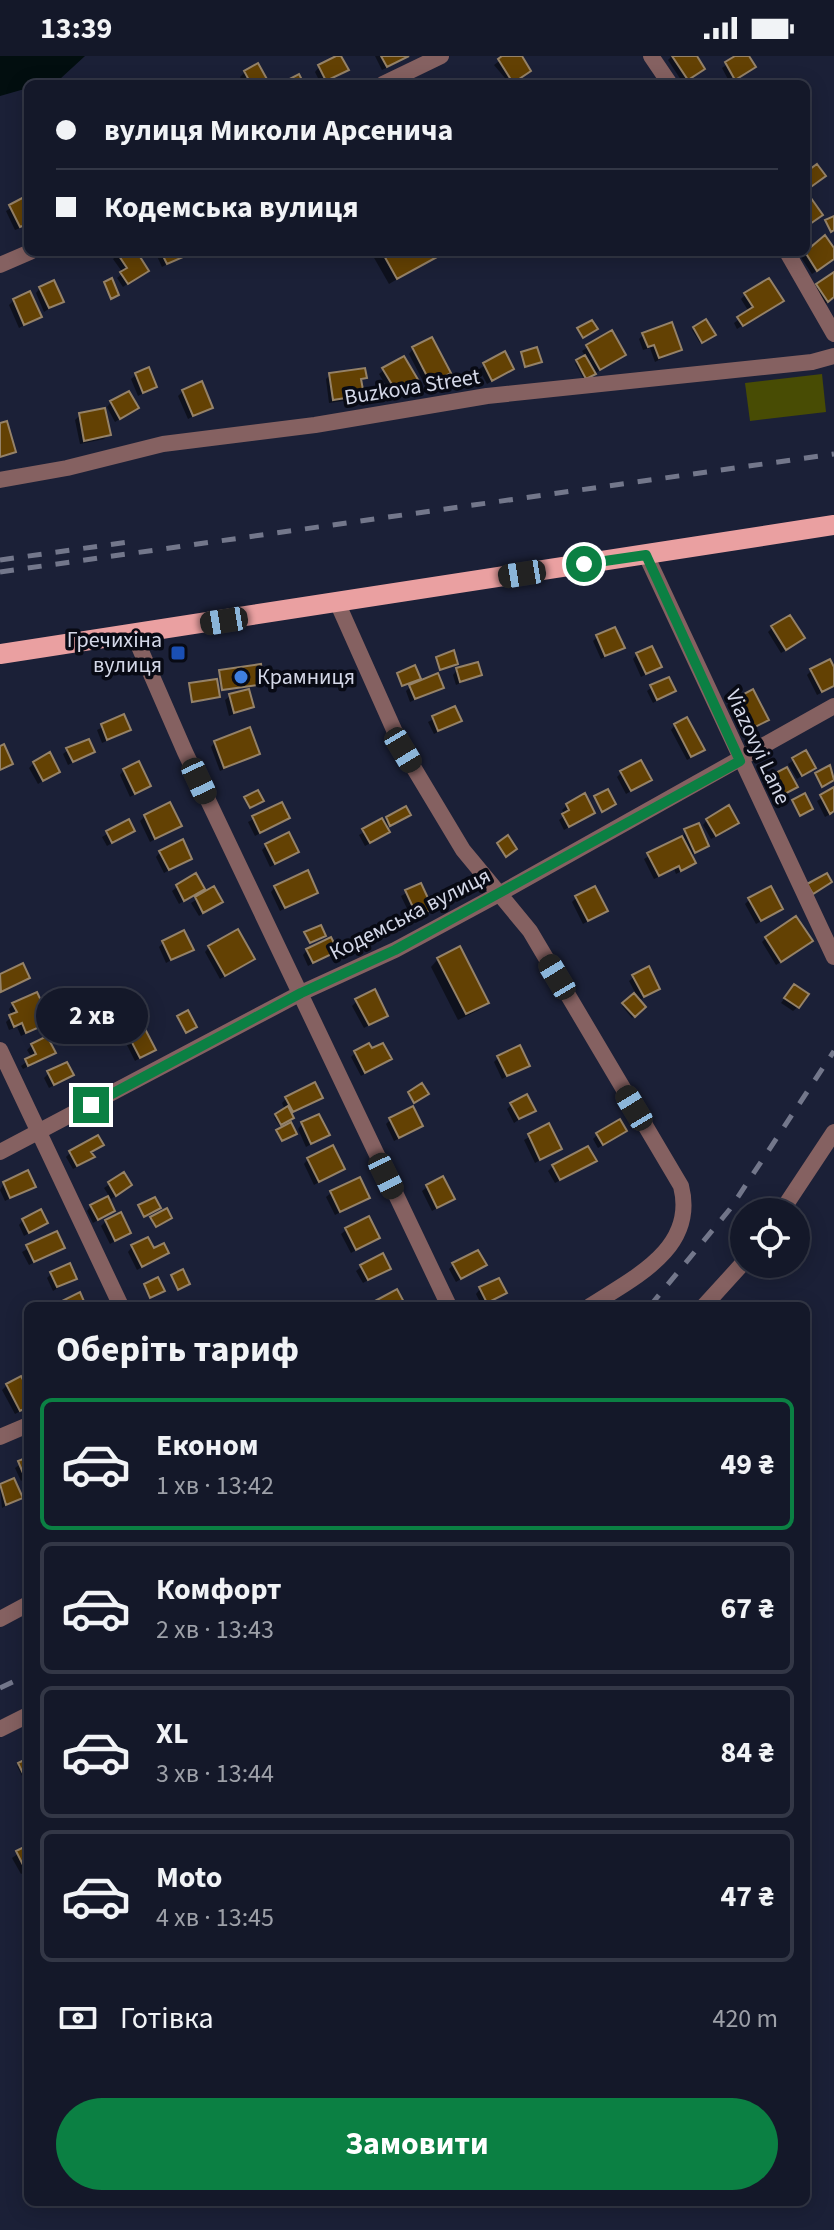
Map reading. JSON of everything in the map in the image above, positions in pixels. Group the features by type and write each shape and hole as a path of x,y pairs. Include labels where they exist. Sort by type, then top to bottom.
{"main road":[{"path":"0,654 834,525"}],"street":[{"path":"391,80 441,56"},
{"path":"651,56 667,80"},
{"path":"0,265 24,255"},
{"path":"789,256 834,334"},
{"name":"Buzkova Street","path":"0,480 67,468 163,444 315,425 487,396 812,362 834,356"},
{"name":"Viazovyi Lane","path":"646,555 834,957"},
{"path":"337,602 403,750 463,850 537,942 681,1186 686,1206 678,1239 635,1277 596,1302"},
{"path":"134,635 185,752 447,1302"},
{"name":"Кодемська вулиця","path":"0,1152 301,993 395,950 740,761 834,706"},
{"path":"0,1050 119,1302"},
{"path":"790,1198 834,1132"},
{"path":"708,1302 730,1277"},
{"path":"0,1437 24,1427"},
{"path":"0,1619 24,1606"},
{"path":"0,1729 24,1717"}],"shaded area":[{"path":"0,56 85,56 60,79 24,80 24,89 0,96"},
{"path":"822,374 826,412 750,421 745,383"}],"building":[{"path":"341,56 349,70 326,80 318,65"},
{"path":"381,56 409,56 387,67"},
{"path":"502,56 522,56 531,71 518,80 511,80 498,59"},
{"path":"672,56 697,56 705,69 688,80"},
{"path":"735,56 749,56 756,67 735,80 725,62"},
{"path":"258,63 267,80 249,80 244,71"},
{"path":"299,74 302,80 288,80"},
{"path":"817,164 826,176 810,188 810,169"},
{"path":"24,197 24,226 20,227 9,205"},
{"path":"810,197 823,215 810,224"},
{"path":"834,216 834,230 831,232 825,220"},
{"path":"825,235 834,248 834,259 817,271 808,256 810,248"},
{"path":"119,256 140,256 149,271 128,284 120,272 127,268"},
{"path":"163,256 185,256 167,264"},
{"path":"384,256 437,257 397,279"},
{"path":"834,272 834,297 828,302 816,284"},
{"path":"112,278 119,295 111,299 104,282"},
{"path":"769,278 784,301 743,326 737,317 753,307 744,293"},
{"path":"54,280 64,302 49,308 39,287"},
{"path":"30,291 42,317 24,325 13,299"},
{"path":"706,319 716,335 702,343 693,327"},
{"path":"592,320 598,329 583,338 577,328"},
{"path":"672,322 682,350 659,358 654,345 648,347 642,333"},
{"path":"612,330 626,355 600,370 586,345"},
{"path":"432,337 451,373 431,384 412,347"},
{"path":"537,347 542,362 525,367 521,352"},
{"path":"505,351 514,369 492,381 483,363"},
{"path":"585,355 596,374 586,379 576,360"},
{"path":"404,356 420,383 399,396 382,368"},
{"path":"149,367 157,387 143,393 135,373"},
{"path":"365,368 367,378 361,379 364,395 333,400 329,373"},
{"path":"202,381 213,408 193,416 182,390"},
{"path":"129,391 139,408 120,419 110,401"},
{"path":"105,408 111,435 84,441 79,413"},
{"path":"7,421 16,452 0,457 0,423"},
{"path":"790,615 805,638 786,650 771,626"},
{"path":"615,627 625,648 605,656 596,635"},
{"path":"652,646 662,667 646,674 636,653"},
{"path":"454,650 458,664 440,670 436,657"},
{"path":"830,659 834,667 834,686 822,692 810,669"},
{"path":"478,662 482,675 460,682 456,668"},
{"name":"Крамниця","path":"261,664 264,684 222,690 219,670"},
{"path":"415,665 421,679 402,686 397,673"},
{"path":"438,673 444,688 415,699 409,685"},
{"path":"669,677 676,691 657,700 650,685"},
{"path":"217,679 220,697 192,702 189,683"},
{"path":"249,689 254,707 234,713 229,694"},
{"path":"753,689 769,720 749,730 733,700"},
{"path":"455,706 462,721 438,731 432,716"},
{"path":"124,714 131,730 107,740 101,724"},
{"path":"687,717 705,750 691,757 674,724"},
{"path":"250,727 260,754 224,768 214,741"},
{"path":"89,739 95,752 73,762 66,748"},
{"path":"4,744 13,764 0,770 0,746"},
{"path":"806,750 816,768 802,776 792,758"},
{"path":"50,752 60,772 43,781 33,762"},
{"path":"641,760 652,780 631,791 620,771"},
{"path":"139,761 151,786 135,794 123,769"},
{"path":"830,765 834,780 822,787 815,773"},
{"path":"787,767 798,787 777,798 766,778"},
{"path":"834,787 834,811 830,814 820,795"},
{"path":"608,789 616,804 602,812 594,796"},
{"path":"258,790 264,801 250,808 244,797"},
{"path":"585,793 595,813 569,827 562,814 569,810 566,804"},
{"path":"805,793 813,809 800,816 792,800"},
{"path":"170,802 182,826 155,839 144,815"},
{"path":"282,802 290,818 260,833 252,816"},
{"path":"729,805 739,823 716,836 706,819"},
{"path":"406,806 411,815 390,826 386,817"},
{"path":"382,818 390,832 370,843 362,829"},
{"path":"129,819 135,831 112,843 106,831"},
{"path":"699,823 709,846 695,853 684,829"},
{"path":"289,832 299,852 275,864 265,844"},
{"path":"508,835 517,849 506,857 497,843"},
{"path":"682,836 696,863 681,871 679,866 659,876 647,853"},
{"path":"183,839 192,859 169,870 159,851"},
{"path":"308,870 318,893 285,908 274,886"},
{"path":"196,873 205,889 184,901 176,885"},
{"path":"827,873 832,882 813,894 807,884"},
{"path":"421,883 433,909 417,916 405,890"},
{"path":"214,886 223,902 203,913 195,897"},
{"path":"595,886 608,911 588,921 575,896"},
{"path":"771,886 783,909 761,921 748,898"},
{"path":"796,916 813,941 781,962 765,937"},
{"path":"321,925 326,936 310,943 304,932"},
{"path":"238,929 255,959 225,976 208,946"},
{"path":"184,930 194,950 171,960 162,941"},
{"path":"331,937 338,951 313,963 306,949"},
{"path":"460,946 489,1003 466,1014 437,958"},
{"path":"23,963 30,978 1,992 0,974"},
{"path":"649,966 660,989 644,997 632,975"},
{"path":"794,984 809,994 799,1008 784,998"},
{"path":"375,989 388,1016 369,1025 355,999"},
{"path":"37,992 51,1022 26,1033 22,1023 14,1027 9,1015 17,1012 12,1003"},
{"path":"634,993 646,1007 635,1017 622,1003"},
{"path":"188,1010 197,1027 186,1033 177,1016"},
{"path":"143,1025 156,1050 140,1058 127,1033"},
{"path":"47,1036 56,1053 28,1066 25,1059 36,1054 31,1044"},
{"path":"369,1043 372,1048 383,1043 392,1059 365,1073 354,1051"},
{"path":"520,1045 530,1066 507,1076 497,1056"},
{"path":"67,1062 74,1075 54,1085 47,1071"},
{"path":"315,1082 323,1098 293,1112 285,1097"},
{"path":"422,1083 429,1094 414,1103 408,1092"},
{"path":"527,1094 536,1111 519,1119 510,1103"},
{"path":"288,1106 294,1118 281,1125 275,1114"},
{"path":"413,1106 423,1126 399,1138 389,1118"},
{"path":"319,1114 330,1135 311,1144 301,1122"},
{"path":"620,1119 627,1131 603,1145 596,1133"},
{"path":"291,1122 297,1134 282,1141 276,1130"},
{"path":"549,1123 562,1149 540,1160 528,1134"},
{"path":"98,1135 104,1145 91,1152 95,1157 77,1166 69,1151"},
{"path":"333,1145 345,1169 319,1182 307,1158"},
{"path":"588,1146 597,1161 560,1180 552,1165"},
{"path":"28,1170 36,1187 10,1198 3,1182"},
{"path":"124,1172 132,1185 116,1196 108,1182"},
{"path":"443,1176 455,1199 437,1208 426,1185"},
{"path":"360,1177 370,1198 340,1212 330,1191"},
{"path":"108,1196 115,1211 98,1220 90,1205"},
{"path":"155,1197 161,1208 144,1217 138,1205"},
{"path":"167,1208 172,1218 156,1227 150,1217"},
{"path":"41,1209 48,1223 29,1233 22,1219"},
{"path":"121,1212 131,1233 115,1241 105,1220"},
{"path":"369,1216 380,1238 356,1250 345,1228"},
{"path":"57,1231 65,1248 34,1262 26,1245"},
{"path":"148,1237 154,1248 164,1243 169,1253 142,1267 131,1245"},
{"path":"478,1250 487,1265 461,1279 452,1263"},
{"path":"383,1253 391,1269 368,1280 360,1265"},
{"path":"70,1263 77,1279 57,1287 50,1272"},
{"path":"183,1269 190,1284 178,1290 171,1275"},
{"path":"158,1277 165,1291 150,1298 144,1284"},
{"path":"499,1278 507,1293 486,1302 479,1287"},
{"path":"397,1289 404,1302 376,1302"},
{"path":"80,1292 84,1302 60,1302"},
{"path":"21,1376 24,1382 24,1409 20,1411 6,1384"},
{"path":"24,1459 24,1476 18,1461"},
{"path":"14,1478 23,1498 6,1505 0,1484"},
{"path":"24,1760 24,1776 18,1763"},
{"path":"24,1847 24,1867 16,1851"}],"railway":[{"path":"0,572 834,454"},
{"path":"0,560 129,542"},
{"path":"653,1302 730,1209 834,1051"},
{"path":"0,1688 24,1677"}],"place":[{"name":"Гречихіна вулиця","path":"178,653"},
{"name":"Крамниця","path":"241,677"}],"route":[{"path":"91,1105 301,993 395,950 740,761 646,555 584,564"}]}
